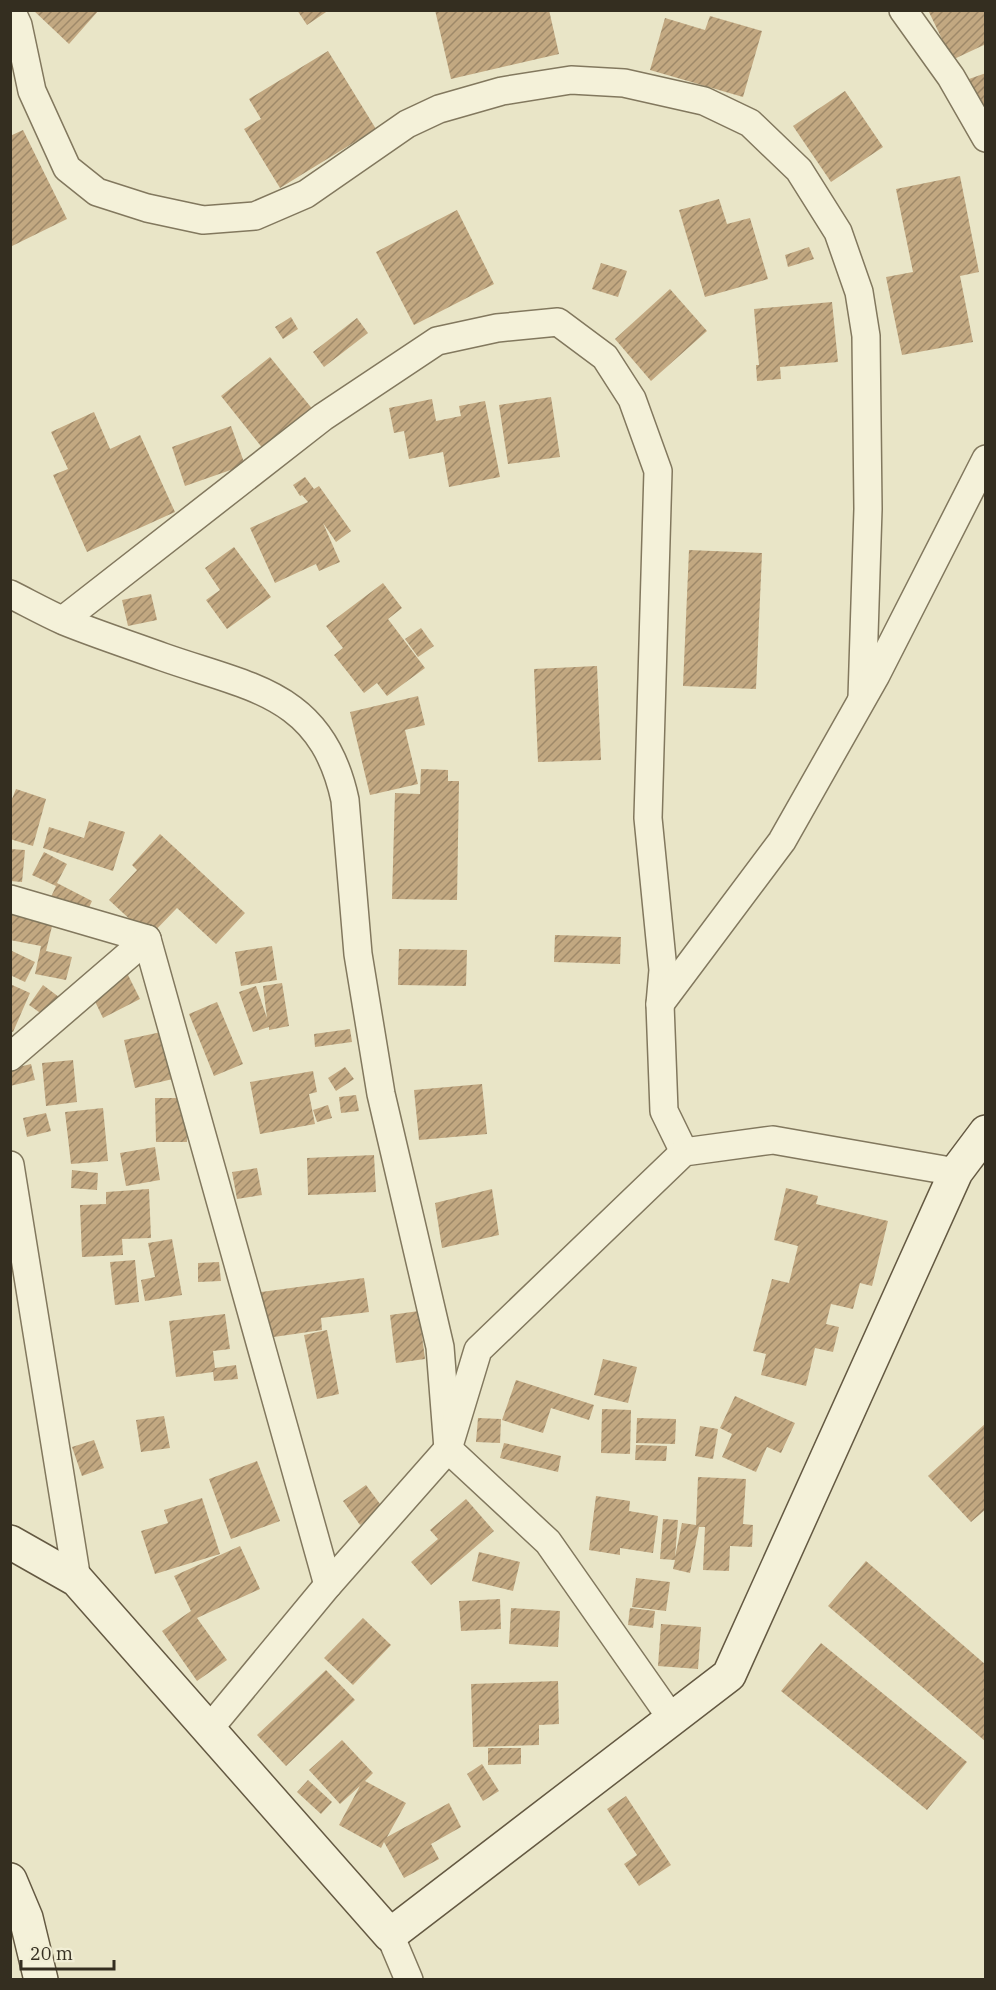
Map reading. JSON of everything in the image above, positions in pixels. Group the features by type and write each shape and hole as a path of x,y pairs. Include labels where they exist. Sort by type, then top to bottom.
{"street":[{"path":"11,10 18,25 32,91 67,168 97,192 147,208 203,220 255,216 306,194 406,124 439,109 502,91 571,80 624,83 704,101 750,123 799,170 838,232 860,292 866,336 868,509 862,698"},
{"path":"903,10 951,76 986,138"},
{"path":"63,620 323,417 437,341 497,328 558,322 605,357 632,399 658,471 648,818 663,970 660,1004 664,1111 684,1152"},
{"path":"660,1004 782,841 862,698 986,459"},
{"path":"10,594 63,620 263,691 297,713 324,743 333,761 345,800 358,954 381,1094 440,1347 448,1449 548,1542 672,1719"},
{"path":"10,899 147,939"},
{"path":"147,939 328,1585"},
{"path":"10,1057 147,939"},
{"path":"390,1935 729,1676 957,1172 986,1132"},
{"path":"209,1729 328,1585 448,1449 478,1350 684,1152 773,1140 957,1172"},
{"path":"10,1165 77,1580"},
{"path":"10,1542 77,1580 390,1935 409,1980"},
{"path":"10,1880 26,1918 41,1980"}],"building":[{"path":"33,10 99,10 69,44"},
{"path":"297,10 329,10 307,25"},
{"path":"435,10 549,10 559,54 451,79"},
{"path":"928,10 986,10 986,44 952,60"},
{"path":"710,16 762,31 743,97 650,70 665,18 705,30"},
{"path":"328,51 376,129 280,188 244,129 261,119 249,99"},
{"path":"986,73 986,121 985,121 969,79"},
{"path":"845,91 883,147 831,182 793,126"},
{"path":"23,130 67,219 10,247 10,136"},
{"path":"960,176 979,272 960,276 973,342 902,355 886,277 913,272 896,189"},
{"path":"719,199 727,224 750,218 768,279 705,297 679,210"},
{"path":"457,210 494,284 414,325 376,252"},
{"path":"809,247 814,259 788,267 785,255"},
{"path":"601,263 627,271 618,297 592,289"},
{"path":"670,289 707,331 651,381 615,339"},
{"path":"832,302 838,362 780,367 781,379 757,381 756,365 759,365 754,309"},
{"path":"291,317 298,329 283,339 275,327"},
{"path":"357,318 368,333 324,367 313,352"},
{"path":"270,357 314,411 264,450 221,396"},
{"path":"551,397 560,457 508,464 499,405"},
{"path":"432,399 436,421 461,416 459,406 485,401 500,477 449,487 443,452 409,459 404,431 394,433 389,408"},
{"path":"94,412 110,449 140,435 175,512 87,552 53,475 68,469 51,432"},
{"path":"231,426 245,465 185,486 172,447"},
{"path":"305,477 314,489 319,486 351,531 336,542 323,523 340,562 319,571 316,564 275,583 250,528 308,502 302,495 300,496 293,485"},
{"path":"234,547 271,597 227,629 206,600 220,590 205,568"},
{"path":"689,550 762,553 756,689 683,686"},
{"path":"383,583 402,608 388,619 425,668 387,696 377,683 364,693 334,655 343,648 326,626"},
{"path":"151,594 157,620 128,626 122,600"},
{"path":"421,628 434,646 418,657 405,639"},
{"path":"597,666 601,760 538,762 534,669"},
{"path":"418,696 425,725 405,730 418,784 370,795 350,712"},
{"path":"421,769 448,770 448,781 459,781 457,900 392,899 395,793 420,794"},
{"path":"16,789 46,799 33,846 10,839 10,804"},
{"path":"89,821 125,832 113,871 43,848 49,827 84,838"},
{"path":"160,834 245,913 216,944 177,908 149,937 109,900 137,870 132,865"},
{"path":"10,849 25,850 22,882 10,881"},
{"path":"44,852 67,864 57,883 92,901 85,916 50,899 56,886 32,875"},
{"path":"10,913 53,922 46,951 72,957 66,980 35,974 41,946 10,940"},
{"path":"555,935 621,937 620,964 554,962"},
{"path":"272,946 277,980 241,986 235,952"},
{"path":"399,949 467,950 466,986 398,985"},
{"path":"10,950 35,962 25,982 10,975"},
{"path":"125,969 140,999 103,1018 88,987"},
{"path":"282,983 289,1026 269,1030 269,1027 253,1032 239,992 256,986 267,1018 263,986"},
{"path":"10,984 30,993 13,1032 10,1031"},
{"path":"43,985 63,1000 49,1019 29,1005"},
{"path":"217,1002 243,1064 214,1076 189,1014"},
{"path":"350,1029 352,1042 315,1047 314,1034"},
{"path":"166,1031 177,1078 135,1088 124,1040"},
{"path":"73,1060 77,1102 46,1106 42,1063"},
{"path":"31,1064 35,1080 10,1086 10,1069"},
{"path":"345,1067 354,1079 336,1091 328,1078"},
{"path":"313,1071 317,1092 309,1094 315,1124 260,1134 250,1082"},
{"path":"482,1084 487,1134 419,1140 414,1090"},
{"path":"356,1095 359,1111 341,1113 339,1097"},
{"path":"155,1098 186,1098 187,1142 156,1142"},
{"path":"328,1105 332,1118 317,1122 313,1110"},
{"path":"103,1108 108,1161 71,1164 65,1112"},
{"path":"46,1113 51,1131 27,1137 23,1118"},
{"path":"155,1147 160,1180 126,1186 120,1153"},
{"path":"374,1155 376,1192 308,1195 307,1158"},
{"path":"257,1168 262,1195 237,1199 232,1172"},
{"path":"72,1170 98,1173 97,1190 71,1188"},
{"path":"786,1188 818,1196 816,1204 888,1221 872,1286 860,1283 853,1309 831,1304 826,1324 839,1327 833,1352 815,1348 806,1386 761,1375 766,1354 753,1351 772,1279 789,1283 798,1246 774,1240"},
{"path":"149,1189 151,1238 122,1239 123,1255 82,1257 80,1205 106,1204 106,1192"},
{"path":"492,1189 499,1235 442,1248 435,1203"},
{"path":"172,1239 182,1295 145,1301 141,1280 155,1277 148,1243"},
{"path":"135,1260 139,1302 115,1305 110,1262"},
{"path":"219,1262 221,1281 198,1282 198,1263"},
{"path":"364,1278 369,1312 321,1318 322,1330 260,1339 254,1293"},
{"path":"419,1311 425,1359 396,1363 390,1315"},
{"path":"225,1314 230,1349 213,1351 215,1368 236,1365 238,1379 214,1381 213,1372 176,1377 169,1321"},
{"path":"327,1330 339,1394 317,1399 304,1335"},
{"path":"603,1359 637,1367 628,1403 594,1395"},
{"path":"516,1380 594,1405 589,1420 551,1408 543,1433 502,1420"},
{"path":"735,1396 795,1423 781,1453 767,1447 756,1472 722,1457 732,1434 720,1428"},
{"path":"602,1409 631,1410 630,1454 601,1453"},
{"path":"164,1416 170,1448 141,1452 136,1420"},
{"path":"478,1418 501,1419 500,1443 476,1442"},
{"path":"637,1418 676,1419 675,1444 636,1443"},
{"path":"986,1423 986,1509 971,1522 928,1476"},
{"path":"700,1426 718,1429 713,1459 695,1456"},
{"path":"94,1440 104,1468 82,1476 72,1447"},
{"path":"504,1443 561,1456 558,1472 500,1458"},
{"path":"636,1445 667,1446 666,1461 635,1460"},
{"path":"257,1461 280,1521 231,1539 209,1479"},
{"path":"698,1477 746,1479 743,1524 753,1525 752,1547 730,1546 729,1571 703,1570 705,1527 699,1527 690,1573 673,1569 675,1560 660,1559 663,1519 678,1520 675,1557 682,1523 696,1525"},
{"path":"366,1485 383,1508 360,1525 343,1501"},
{"path":"596,1496 630,1501 629,1511 658,1516 653,1553 620,1548 620,1555 589,1550"},
{"path":"202,1498 220,1554 155,1574 141,1531 168,1523 164,1510"},
{"path":"466,1499 494,1531 431,1585 411,1562 438,1539 430,1530"},
{"path":"240,1546 260,1589 197,1618 227,1660 197,1681 162,1631 191,1611 174,1576"},
{"path":"479,1552 520,1562 513,1591 472,1581"},
{"path":"866,1561 986,1665 986,1742 828,1606"},
{"path":"636,1578 670,1582 666,1611 632,1607"},
{"path":"500,1599 501,1629 461,1631 459,1601"},
{"path":"511,1608 560,1611 558,1647 509,1644"},
{"path":"630,1608 655,1611 653,1628 628,1625"},
{"path":"363,1618 391,1645 353,1685 324,1658"},
{"path":"661,1624 701,1627 698,1669 658,1666"},
{"path":"821,1643 967,1762 927,1810 781,1691"},
{"path":"326,1670 355,1700 286,1766 257,1735"},
{"path":"558,1681 559,1724 539,1725 539,1745 473,1747 471,1684"},
{"path":"342,1740 373,1773 365,1781 406,1803 387,1837 449,1803 461,1827 431,1844 439,1859 404,1878 384,1842 381,1848 339,1825 360,1786 340,1804 309,1770"},
{"path":"488,1748 521,1748 521,1764 488,1765"},
{"path":"482,1764 499,1791 483,1801 467,1774"},
{"path":"308,1780 332,1802 321,1814 297,1792"},
{"path":"626,1796 671,1865 639,1886 624,1864 637,1855 607,1809"}]}
